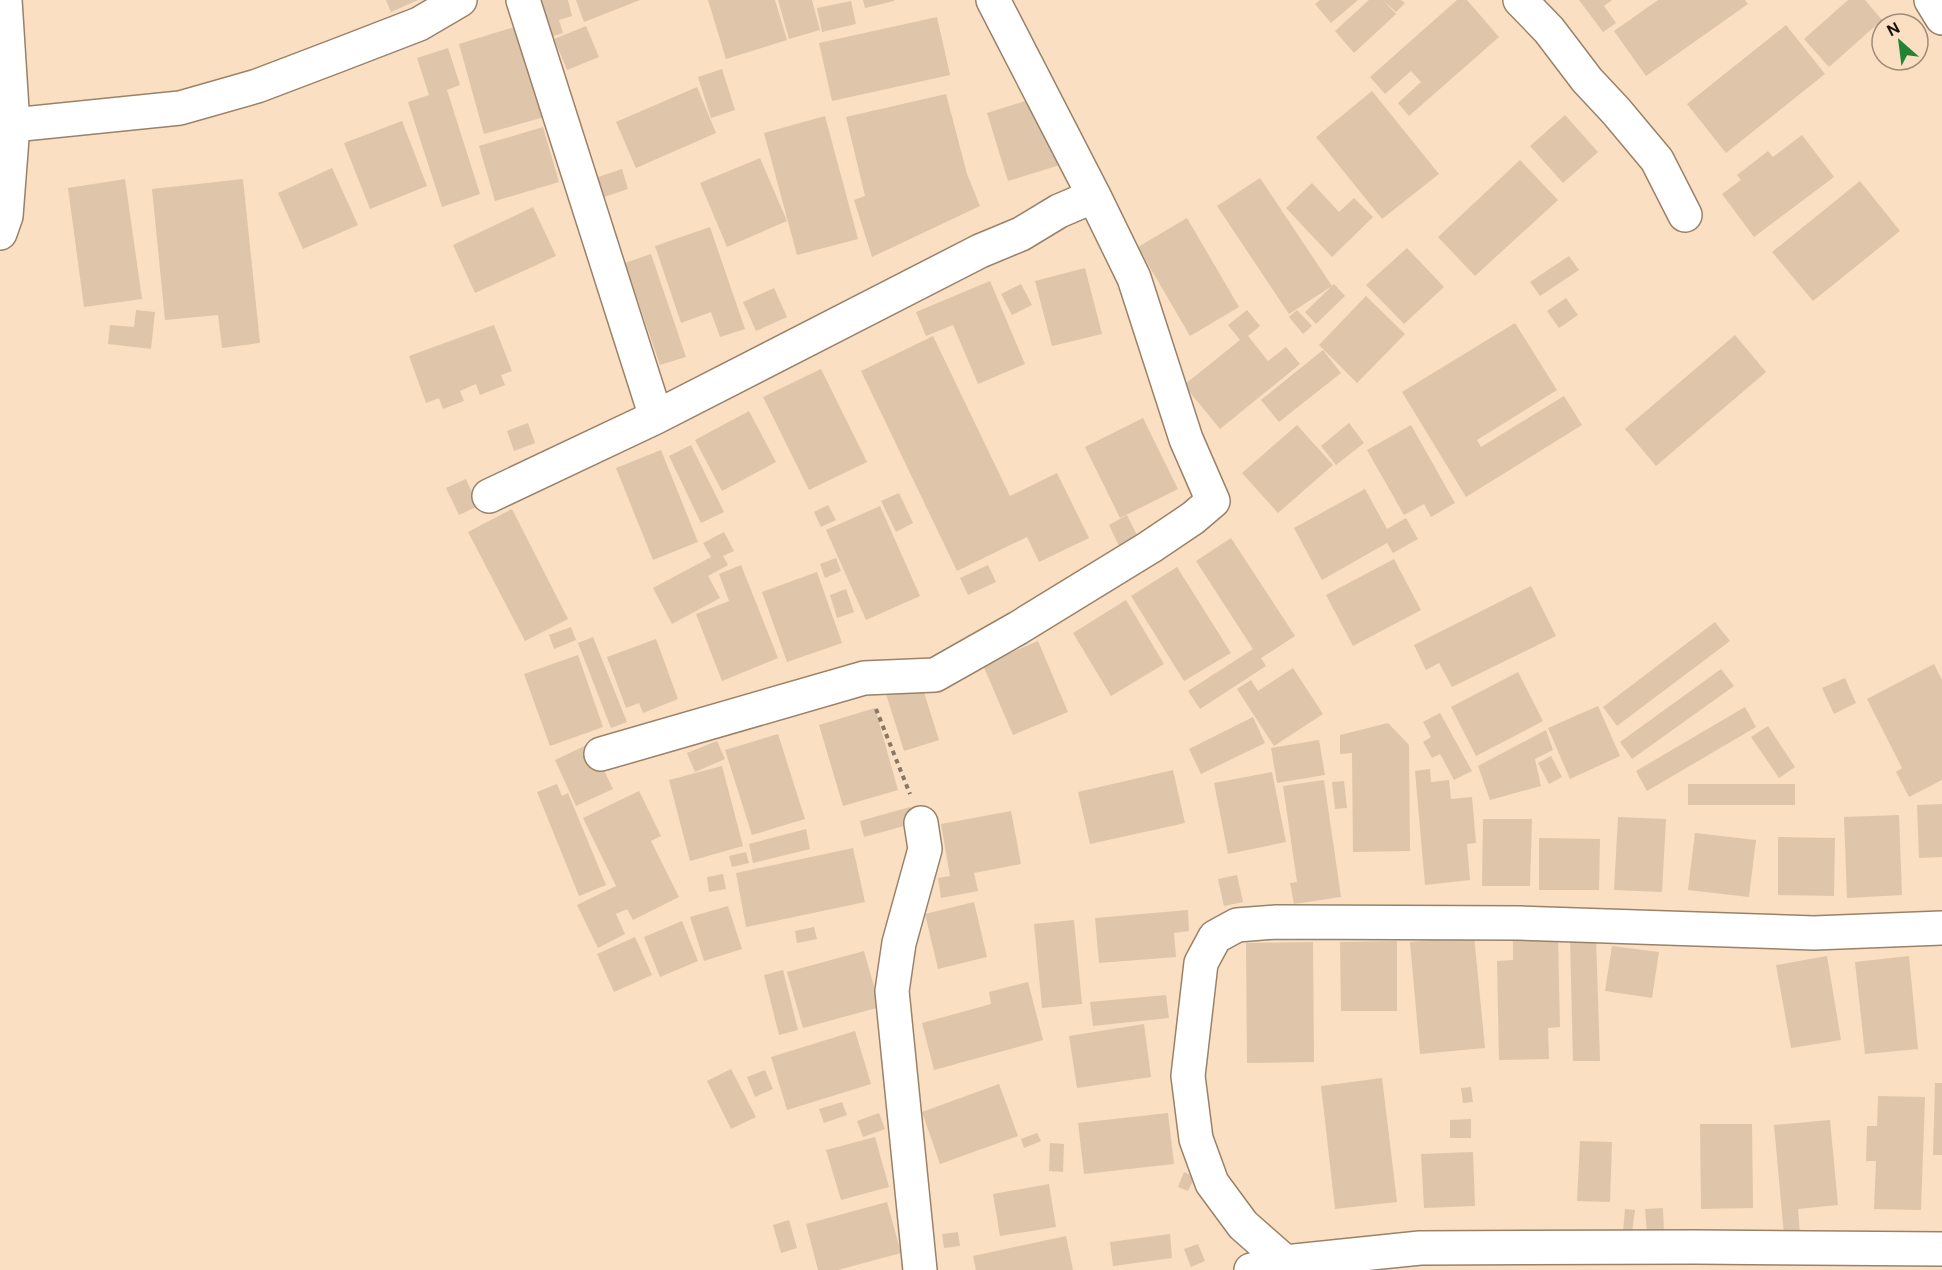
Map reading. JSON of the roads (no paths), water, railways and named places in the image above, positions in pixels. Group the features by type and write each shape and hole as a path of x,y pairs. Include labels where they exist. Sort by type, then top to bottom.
{"street":[{"path":"0,233 6,216 12,125 5,0"},
{"path":"12,125 180,108 257,86 419,24 460,0"},
{"path":"523,0 656,417"},
{"path":"601,754 864,678 935,675 1018,628 1150,547 1193,518 1213,501 1186,439 1134,278 993,0"},
{"path":"1520,0 1549,30 1587,80 1657,160 1685,215"},
{"path":"1931,0 1942,18"},
{"path":"489,496 656,417 980,251 1021,234 1059,211 1094,196"},
{"path":"920,1270 892,991 899,943 925,849 921,823"},
{"path":"1285,1262 1243,1225 1212,1183 1196,1140 1188,1076 1201,963 1215,937 1237,925 1276,922 1520,923 1814,933 1942,928"},
{"path":"1251,1270 1285,1262 1420,1248 1697,1258 1942,1249"}]}
